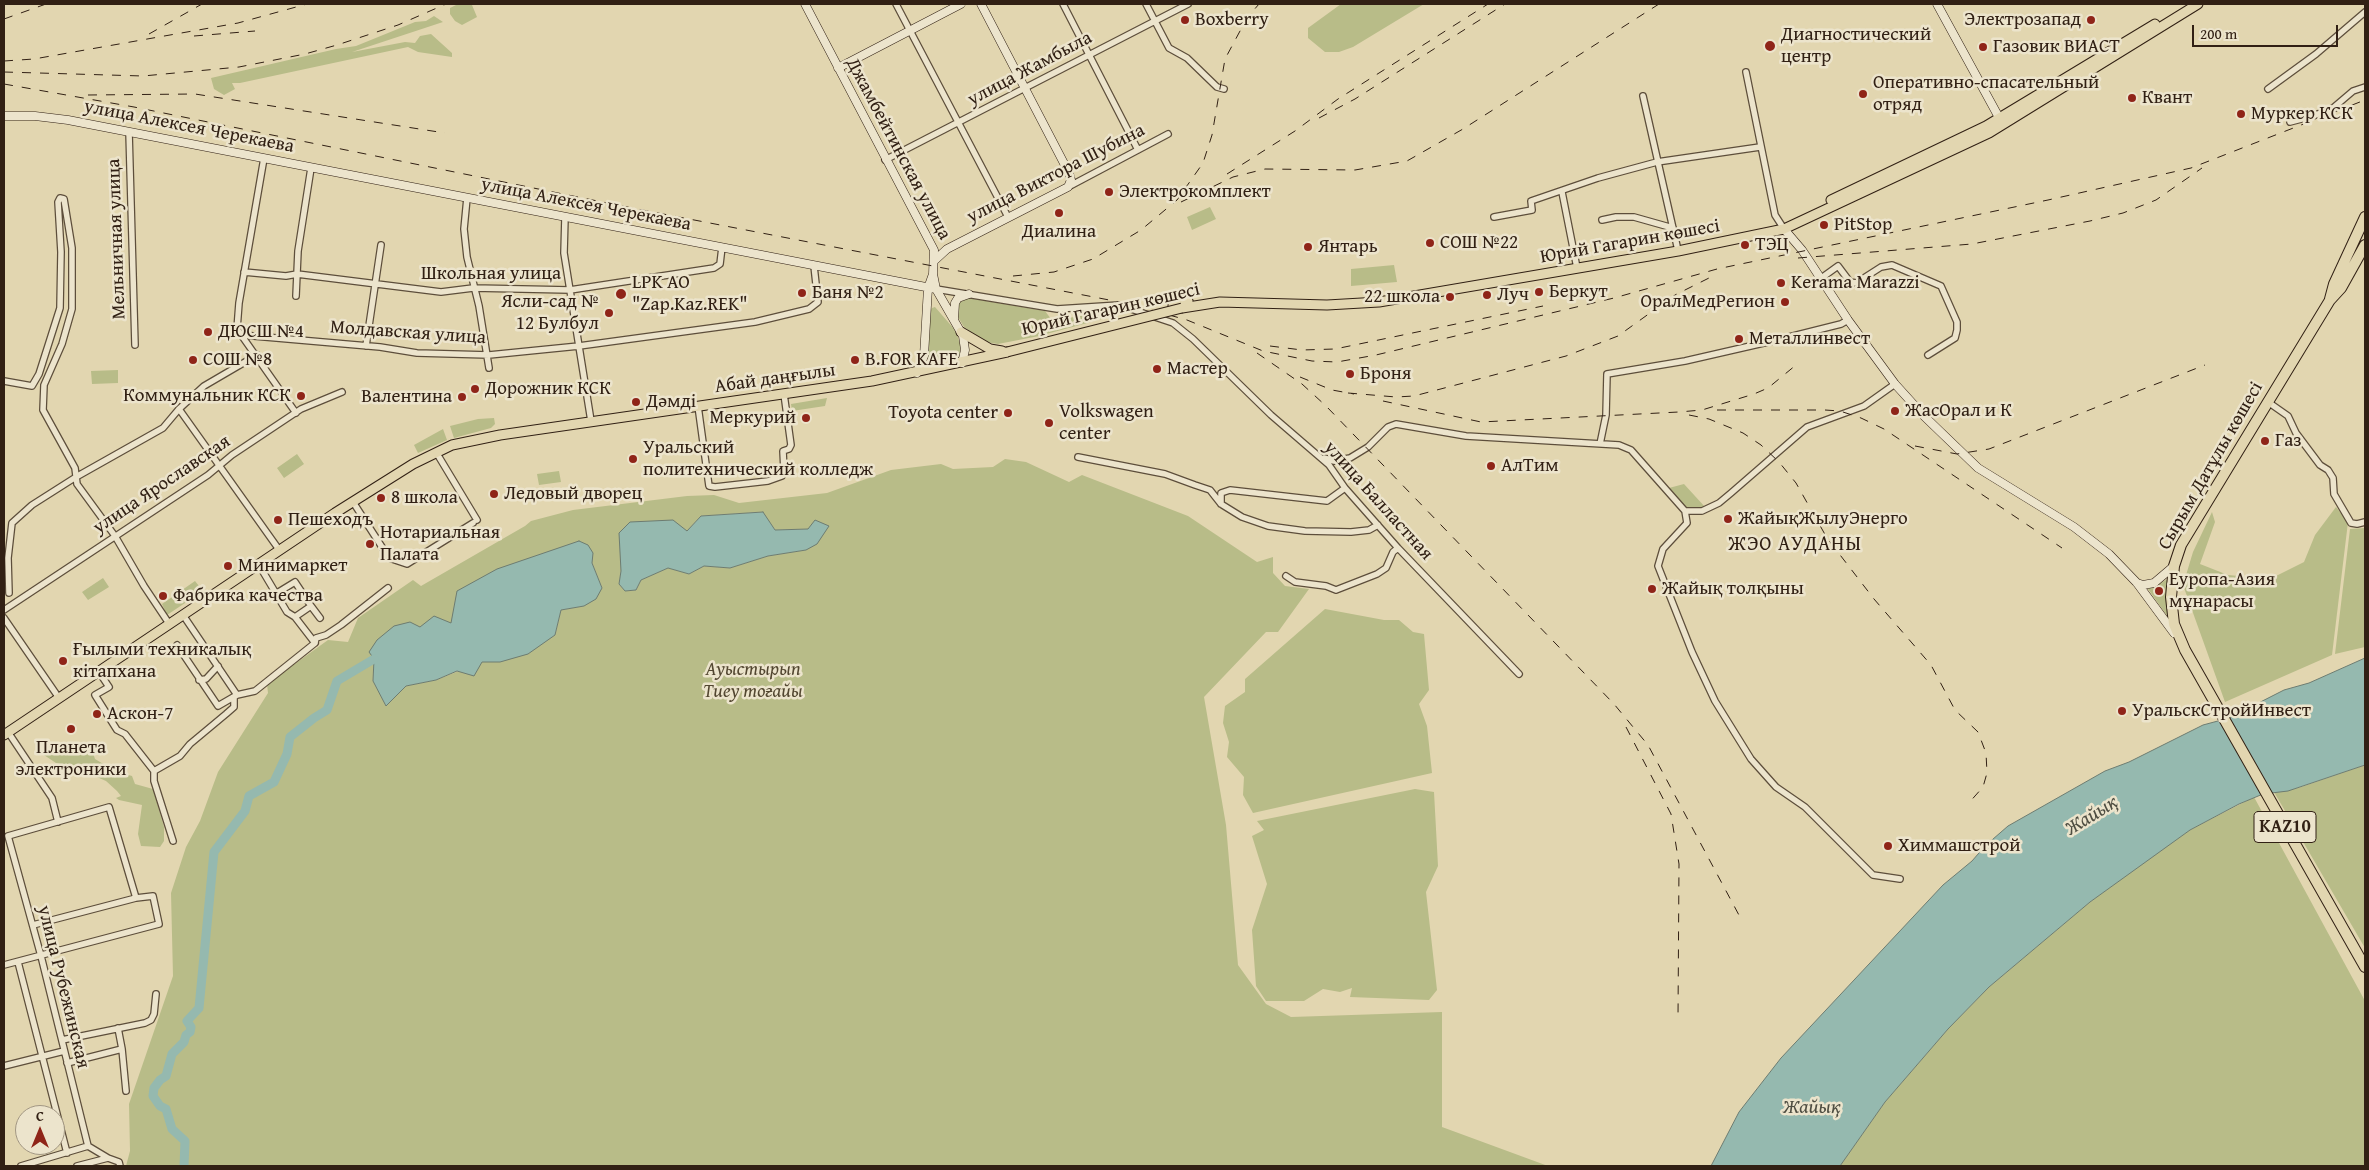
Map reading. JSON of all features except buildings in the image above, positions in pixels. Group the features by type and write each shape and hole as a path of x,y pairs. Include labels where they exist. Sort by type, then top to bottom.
{"highway":[{"name":"Сырым Датұлы көшесі","path":"2330,300 2334,284 2365,218"},
{"name":"Сырым Датұлы көшесі","path":"2365,245 2341,288 2330,300 2182,545 2174,566 2171,586 2172,612 2176,632 2185,650 2365,967"},
{"path":"2348,254 2358,260"}],"main road":[{"name":"Юрий Гагарин көшесі","path":"2001,122 2187,4"},
{"name":"Юрий Гагарин көшесі","path":"1007,352 1177,306 1220,302 1362,304 1784,226 2001,122 2198,4"},
{"name":"Юрий Гагарин көшесі","path":"1577,265 1784,226"},
{"path":"961,332 990,349 1007,352"},
{"name":"Абай даңғылы","path":"6,734 353,502 405,468 436,452 475,439 917,373 1007,352"}],"street":[{"name":"Джамбейтинская улица","path":"804,4 931,242 935,260 928,288 924,356 917,373"},
{"path":"896,4 960,122 1008,217"},
{"path":"838,68 961,4"},
{"path":"982,4 1070,172 1071,180 1068,187"},
{"path":"1063,4 1138,150"},
{"path":"1146,4 1169,48 1187,58 1217,87 1224,89"},
{"name":"улица Жамбыла","path":"886,160 1188,4"},
{"path":"1937,4 2001,122"},
{"path":"2268,89 2316,54 2365,12"},
{"path":"1746,72 1775,215 1802,250 1848,320 1895,384 1941,434 1978,468 2074,527 2110,554 2138,583 2185,650"},
{"path":"2290,122 2334,108 2353,91 2365,87"},
{"path":"1643,96 1677,246"},
{"name":"улица Алексея Черекаева","path":"4,116 53,118 129,132 928,288 1057,309 1119,305 1162,318"},
{"name":"Мельничная улица","path":"129,132 135,345"},
{"name":"улица Виктора Шубина","path":"935,260 947,249 1168,134"},
{"path":"1494,217 1532,210 1531,201 1562,192 1598,178 1657,162 1760,147"},
{"path":"264,158 236,321 237,329 257,354 296,413"},
{"path":"296,296 298,251 311,168"},
{"path":"1562,192 1577,265"},
{"path":"4,381 32,386 39,374 60,308 61,252 58,202 60,198 64,199 72,248 72,309 62,344 45,381 42,405 75,468 77,484 115,536 144,586 170,624"},
{"path":"468,198 464,229 473,288 489,355 489,368"},
{"path":"565,217 564,253 592,421"},
{"path":"1602,220 1616,217 1634,217 1673,228"},
{"path":"366,346 381,245"},
{"name":"Школьная улица","path":"244,272 286,276 297,274 441,292 473,288 570,290 714,268 720,264 722,248"},
{"path":"1820,279 1838,266 1850,282 1856,283 1881,267 1892,265 1941,286 1957,322 1957,330 1955,338 1928,355"},
{"name":"Молдавская улица","path":"242,335 417,352 489,355 579,346 755,322 808,309 818,302 814,266"},
{"path":"933,274 936,289 961,332 965,350 962,363"},
{"path":"954,321 955,303 958,298 969,294"},
{"name":"улица Балластная","path":"1162,318 1180,328 1194,339 1226,373 1329,465 1345,488 1398,548 1519,674"},
{"path":"1600,444 1606,414 1607,374 1782,339 1841,324 1848,320"},
{"path":"9,593 8,558 12,522 32,505 76,477 163,428 179,409 204,386 257,354"},
{"path":"1686,511 1710,509 1807,427 1864,406 1895,384"},
{"name":"улица Ярославская","path":"4,610 296,413 342,392"},
{"path":"698,406 709,486 715,487 768,481 782,476 784,471 783,451 789,449 791,445 784,394"},
{"path":"2268,402 2288,416 2296,433 2320,465 2328,470 2332,478 2334,494 2351,523 2365,522"},
{"path":"179,409 280,551"},
{"path":"1314,451 1334,461 1350,458 1368,447 1388,427 1396,424 1466,436 1619,444 1631,450 1686,511 1687,523 1664,549 1658,566 1692,652 1715,701 1751,759 1776,787 1805,807 1873,875 1900,879"},
{"path":"353,502 393,561 406,564 475,522 436,452"},
{"path":"1078,457 1165,474 1210,490 1221,504 1242,517 1268,526 1350,532 1369,530 1378,525"},
{"path":"1221,504 1221,494 1230,490 1326,501 1345,488"},
{"path":"1286,576 1295,582 1326,586 1336,590 1378,574 1386,568 1393,552 1398,548"},
{"path":"259,565 287,612 295,617 315,643"},
{"path":"2138,583 2143,585 2154,583 2174,566"},
{"path":"277,593 295,582 320,618"},
{"path":"177,645 218,706 236,696 255,691 315,643 316,638 326,635 341,625 388,588"},
{"path":"295,617 311,606"},
{"path":"154,771 180,756 190,744 234,707 236,696 183,615"},
{"path":"4,618 59,698"},
{"path":"199,680 206,679 218,666"},
{"path":"99,672 109,687 95,695 117,730 125,734 154,771 154,781 173,841"},
{"path":"6,734 52,798 58,822 109,807 136,898"},
{"name":"улица Рубежинская","path":"58,822 8,836 33,925 88,1146"},
{"path":"4,965 159,924 153,896 136,898 33,925"},
{"path":"18,962 66,1153"},
{"path":"62,1040 151,1020 156,994"},
{"path":"118,1028 126,1091"},
{"path":"67,1063 122,1049"},
{"path":"4,1066 64,1051"},
{"path":"21,1166 88,1146 119,1162 120,1166"},
{"path":"77,1166 108,1158"}],"green space":[{"path":"458,4 474,4 472,5 477,17 462,25 455,21 450,14 450,8"},
{"path":"1341,4 1424,4 1353,47 1339,52 1325,52 1308,38 1308,28"},
{"path":"434,16 443,22 352,52 405,42 415,43 420,36 431,34 452,53 452,57 418,52 408,47 240,83 232,83 235,89 224,95 214,89 211,78 356,46 415,22 426,21"},
{"path":"1210,207 1216,219 1192,230 1187,217"},
{"path":"1394,265 1397,282 1351,286 1351,269"},
{"path":"968,298 1045,311 1051,319 1076,317 1112,309 1128,312 1039,336 998,344 986,342 964,327 958,317 958,303"},
{"path":"935,307 955,330 960,343 960,355 955,359 936,365 931,363 928,358 930,312"},
{"path":"118,370 118,383 92,384 91,371"},
{"path":"827,398 825,406 792,411 791,404"},
{"path":"494,418 495,424 491,428 454,438 450,426 478,419"},
{"path":"443,429 447,440 418,453 414,445"},
{"path":"297,454 304,464 284,478 277,468"},
{"name":"Ауыстырып Тиеу тоғайы","path":"1005,459 1026,462 1069,482 1082,475 1188,516 1257,562 1273,557 1273,573 1285,586 1309,589 1278,632 1266,632 1204,697 1226,825 1238,965 1266,1004 1291,1017 1442,1012 1442,1127 1548,1166 126,1166 130,1151 129,1104 173,976 171,893 186,847 200,821 218,772 268,693 267,684 328,640 348,642 358,618 413,580 421,586 531,521 573,510 687,496 714,495 739,503 827,493 891,470 941,464 953,469 993,467","holes":["762,512 775,530 808,529 806,550 768,556 730,568 704,566 689,574 668,568 641,580 636,590 625,591 619,584 621,571 687,531 701,516","592,563 602,588 584,606 561,610 555,635 500,662 482,662 436,680 406,686 386,705 373,681 374,659 420,627 451,623"]},
{"path":"559,471 561,482 539,485 537,474"},
{"path":"1684,484 1705,507 1686,508 1669,488"},
{"path":"2336,507 2348,522 2332,655 2225,702 2183,585 2193,552 2212,512 2215,522 2200,564 2228,575 2270,579 2304,562 2315,535"},
{"path":"2365,528 2365,647 2335,654 2350,529"},
{"path":"103,578 109,587 88,600 82,592"},
{"path":"2168,579 2167,595 2168,617 2148,589"},
{"path":"195,581 203,591 167,615 162,604"},
{"path":"1325,609 1384,620 1399,620 1413,632 1424,634 1429,690 1419,704 1427,726 1432,773 1253,813 1243,795 1244,777 1227,757 1229,742 1223,723 1225,706 1245,692 1245,679"},
{"path":"38,751 63,754 93,753 95,759 110,768 121,766 125,774 132,776 135,784 153,789 164,827 164,841 160,847 141,846 138,834 142,805 119,800 116,798 121,796 106,781 74,767 56,763"},
{"path":"2365,765 2365,948 2274,792 2301,787"},
{"path":"1415,789 1434,792 1438,866 1426,892 1437,990 1429,1000 1350,997 1352,988 1340,992 1323,989 1304,1001 1266,1001 1256,986 1252,930 1267,884 1252,836 1264,830 1257,821"},
{"path":"2254,797 2365,1001 2365,1166 1840,1166 1885,1102 1948,1029 1989,987 2090,902 2161,850 2190,830"}],"water":[{"path":"763,512 775,530 808,529 815,520 829,526 817,544 806,550 768,556 730,568 704,566 689,574 668,568 641,580 636,590 625,591 619,584 621,571 619,533 630,522 673,520 687,531 701,516"},
{"path":"579,541 588,545 593,553 592,563 602,588 596,599 584,606 561,610 555,635 528,654 500,662 482,662 474,676 457,671 436,680 406,686 386,706 373,681 374,659 369,652 377,640 394,626 410,622 420,627 434,616 451,623 457,591 497,569"},
{"name":"Жайық","path":"2365,658 2365,765 2288,791 2263,794 2239,804 2190,830 2090,902 1989,987 1948,1029 1885,1102 1840,1166 1711,1166 1739,1112 1781,1058 1943,885 1972,861 1985,846 2008,826 2105,771 2129,762 2203,725 2229,718 2284,690 2309,683"}],"waterway":[{"path":"184,1166 185,1141 172,1129 166,1109 160,1106 153,1096 154,1088 166,1076 172,1054 184,1042 186,1035 190,1032 191,1027 187,1021 199,1008 214,852 245,811 249,796 274,782 287,754 290,737 327,710 337,681 374,659"}],"railway":[{"path":"4,19 46,4"},
{"path":"149,34 202,4"},
{"path":"4,61 34,59 238,23 307,4"},
{"path":"4,72 143,76 239,67 305,54 337,45 398,25 446,4"},
{"path":"1013,276 1054,272 1093,259 1141,230 1177,200 1203,163 1212,135 1225,59 1247,18 1259,4"},
{"path":"1227,174 1295,131 1338,99 1488,4"},
{"path":"1319,118 1355,99 1505,4"},
{"path":"1181,202 1233,177 1265,169 1355,170 1407,161 1463,129 1659,4"},
{"path":"194,36 255,31"},
{"path":"4,84 134,107 632,208 1130,304 1187,320 1263,351 1312,361 1337,362 1376,355 1614,298 1717,269 2191,168 2365,100"},
{"path":"88,95 195,94 445,133"},
{"path":"1798,258 1972,244 2090,221 2123,213 2156,200 2202,168"},
{"path":"1348,393 1396,397 1414,396 1566,356 1618,336 1675,295 1715,275"},
{"path":"1270,346 1302,350 1335,349 1543,306"},
{"path":"1257,353 1302,384 1326,406 1614,704 1648,745 1740,917"},
{"path":"1383,401 1481,422 1702,410 1768,388 1796,365"},
{"path":"1915,446 1957,454 1989,449 2205,365"},
{"path":"1300,377 1332,390 1354,394"},
{"path":"1717,410 1825,410 1840,411 1861,418 1884,429 2062,548"},
{"path":"1689,415 1709,419 1743,433 1761,445 1779,462 1796,483 1827,538 1874,599 1931,665 1955,710 1978,732 1986,753 1987,773 1983,787 1967,805"},
{"path":"1626,727 1671,814 1679,864 1678,1018"}],"place":[{"name":"Boxberry","path":"1185,20"},
{"name":"Электрозапад","path":"2091,20"},
{"name":"Диагностический центр","path":"1770,46"},
{"name":"Газовик ВИАСТ","path":"1983,47"},
{"name":"Оперативно-спасательный отряд","path":"1863,94"},
{"name":"Квант","path":"2132,98"},
{"name":"Муркер КСК","path":"2241,114"},
{"name":"Электрокомплект","path":"1109,192"},
{"name":"Диалина","path":"1059,213"},
{"name":"PitStop","path":"1824,225"},
{"name":"СОШ №22","path":"1430,243"},
{"name":"ТЭЦ","path":"1745,245"},
{"name":"Янтарь","path":"1308,247"},
{"name":"Kerama Marazzi","path":"1781,283"},
{"name":"Беркут","path":"1539,292"},
{"name":"Баня №2","path":"802,293"},
{"name":"LPK AO \"Zap.Kaz.REK\"","path":"621,294"},
{"name":"Луч","path":"1487,295"},
{"name":"22 школа","path":"1450,297"},
{"name":"ОралМедРегион","path":"1785,302"},
{"name":"Ясли-сад № 12 Булбул","path":"609,313"},
{"name":"ДЮСШ №4","path":"208,332"},
{"name":"Металлинвест","path":"1739,339"},
{"name":"СОШ №8","path":"193,360"},
{"name":"B.FOR KAFE","path":"855,360"},
{"name":"Мастер","path":"1157,369"},
{"name":"Броня","path":"1350,374"},
{"name":"Дорожник КСК","path":"475,389"},
{"name":"Коммунальник КСК","path":"301,396"},
{"name":"Валентина","path":"462,397"},
{"name":"Дəмді","path":"636,402"},
{"name":"ЖасОрал и К","path":"1895,411"},
{"name":"Toyota center","path":"1008,413"},
{"name":"Меркурий","path":"806,418"},
{"name":"Volkswagen center","path":"1049,423"},
{"name":"Газ","path":"2265,441"},
{"name":"Уральский политехнический колледж","path":"633,459"},
{"name":"АлТим","path":"1491,466"},
{"name":"Ледовый дворец","path":"494,494"},
{"name":"8 школа","path":"381,498"},
{"name":"ЖайықЖылуЭнерго","path":"1728,519"},
{"name":"Пешеходъ","path":"278,520"},
{"name":"Нотариальная Палата","path":"370,544"},
{"name":"Минимаркет","path":"228,566"},
{"name":"Жайық толқыны","path":"1652,589"},
{"name":"Еуропа-Азия мұнарасы","path":"2159,591"},
{"name":"Фабрика качества","path":"163,596"},
{"name":"Ғылыми техникалық кітапхана","path":"63,661"},
{"name":"УральскСтройИнвест","path":"2122,711"},
{"name":"Аскон-7","path":"97,714"},
{"name":"Планета электроники","path":"71,729"},
{"name":"Химмашстрой","path":"1888,846"}],"district":[{"name":"ЖЭО АУДАНЫ","path":"1795,545"}]}
